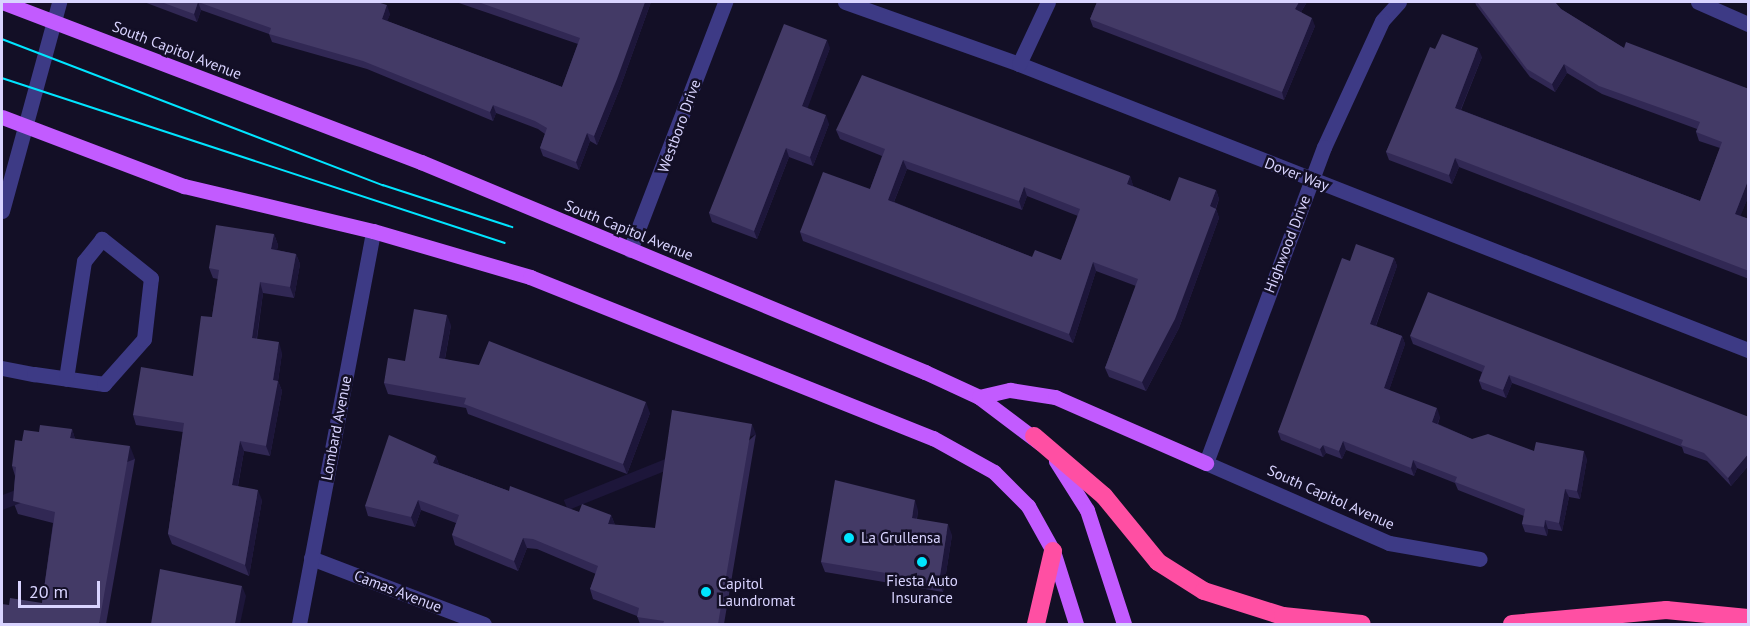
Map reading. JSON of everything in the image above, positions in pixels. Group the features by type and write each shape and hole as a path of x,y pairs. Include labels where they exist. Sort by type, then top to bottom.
{"highway":[{"path":"1034,436 1104,496 1158,562 1204,591 1283,616 1362,624"},
{"path":"1036,624 1053,551"},
{"path":"1512,624 1666,610 1749,618"}],"main road":[{"name":"South Capitol Avenue","path":"2,2 422,162 979,397 1034,436 1064,471 1087,510 1124,624"},
{"path":"2,117 184,186 373,231 530,277 933,438 994,472 1028,506 1053,551 1076,624"},
{"path":"979,397 1010,390 1055,397 1206,463"}],"street":[{"path":"2,211 22,124 59,2"},
{"name":"Westboro Drive","path":"630,250 725,2"},
{"name":"Dover Way","path":"845,2 1019,64 1749,350"},
{"path":"1019,64 1048,2"},
{"name":"Highwood Drive","path":"1206,463 1312,180 1382,21 1399,2"},
{"path":"1698,2 1749,24"},
{"name":"Lombard Avenue","path":"299,624 373,231"},
{"path":"2,368 104,384 144,339 151,278 102,239 84,261 66,378"},
{"name":"South Capitol Avenue","path":"1206,463 1389,543 1480,559"},
{"name":"Camas Avenue","path":"311,558 484,624"}],"building":[{"path":"161,2 198,2 194,14"},
{"path":"198,2 377,2 387,5 382,19 562,87 580,38 478,2 645,2 594,136 587,133 576,162 540,148 547,128 535,121 493,105 490,112 363,61 269,34 271,28"},
{"path":"1097,2 1299,2 1295,9 1312,18 1282,92 1090,19"},
{"path":"1477,2 1555,2 1561,9 1624,48 1626,42 1749,89 1749,178 1735,214 1749,219 1749,271 1455,158 1449,175 1386,152 1430,47 1435,49 1442,34 1478,48 1455,108 1700,201 1722,142 1696,132 1700,122 1599,86 1564,64 1552,84 1527,69"},
{"path":"784,24 827,40 802,106 826,115 810,157 786,148 754,231 709,213"},
{"path":"862,75 1130,176 1127,184 1170,201 1179,177 1216,190 1210,206 1216,209 1175,319 1142,382 1105,368 1138,279 1093,262 1069,334 800,232 823,172 870,189 885,149 836,130","holes":["903,160 1019,201 1024,187 1080,209 1061,260 1035,250 1032,257 888,200"]},
{"path":"216,225 274,234 271,249 296,254 290,287 260,282 252,338 279,342 273,380 278,381 266,446 240,441 232,485 258,490 245,565 168,534 184,423 133,415 141,367 193,376 201,316 212,317 219,270 209,268"},
{"path":"1356,244 1394,258 1370,324 1402,336 1384,388 1437,408 1432,422 1472,439 1488,434 1534,451 1536,442 1584,451 1577,491 1565,489 1559,523 1545,520 1544,527 1522,524 1525,509 1455,482 1457,477 1413,460 1411,468 1343,441 1339,451 1323,445 1320,449 1278,432 1342,258 1350,261"},
{"path":"1428,292 1749,417 1749,453 1728,478 1704,453 1681,445 1683,440 1509,375 1503,390 1479,381 1485,366 1410,336"},
{"path":"414,309 447,315 439,358 479,365 489,341 646,402 623,464 464,404 466,398 384,383 388,358 405,361"},
{"path":"672,410 752,424 718,624 663,624 664,621 637,617 639,608 590,589 598,566 533,539 523,538 514,561 452,535 459,515 418,500 411,517 365,506 389,435 436,456 433,463 509,491 510,486 579,512 582,504 611,515 608,524 655,528"},
{"path":"40,425 72,429 70,438 130,446 99,624 2,624 2,604 9,605 10,598 42,603 55,512 13,501 16,467 12,466 15,440 22,441 24,430 39,432"},
{"path":"835,480 915,500 912,518 948,524 939,582 821,562"},
{"path":"160,569 242,586 235,624 151,624"}],"tram line":[{"path":"2,39 383,185 512,227"},
{"path":"2,78 505,243"}],"place":[{"name":"La Grullensa","path":"849,538"},
{"name":"Fiesta Auto Insurance","path":"922,562"},
{"name":"Capitol Laundromat","path":"706,592"}]}
